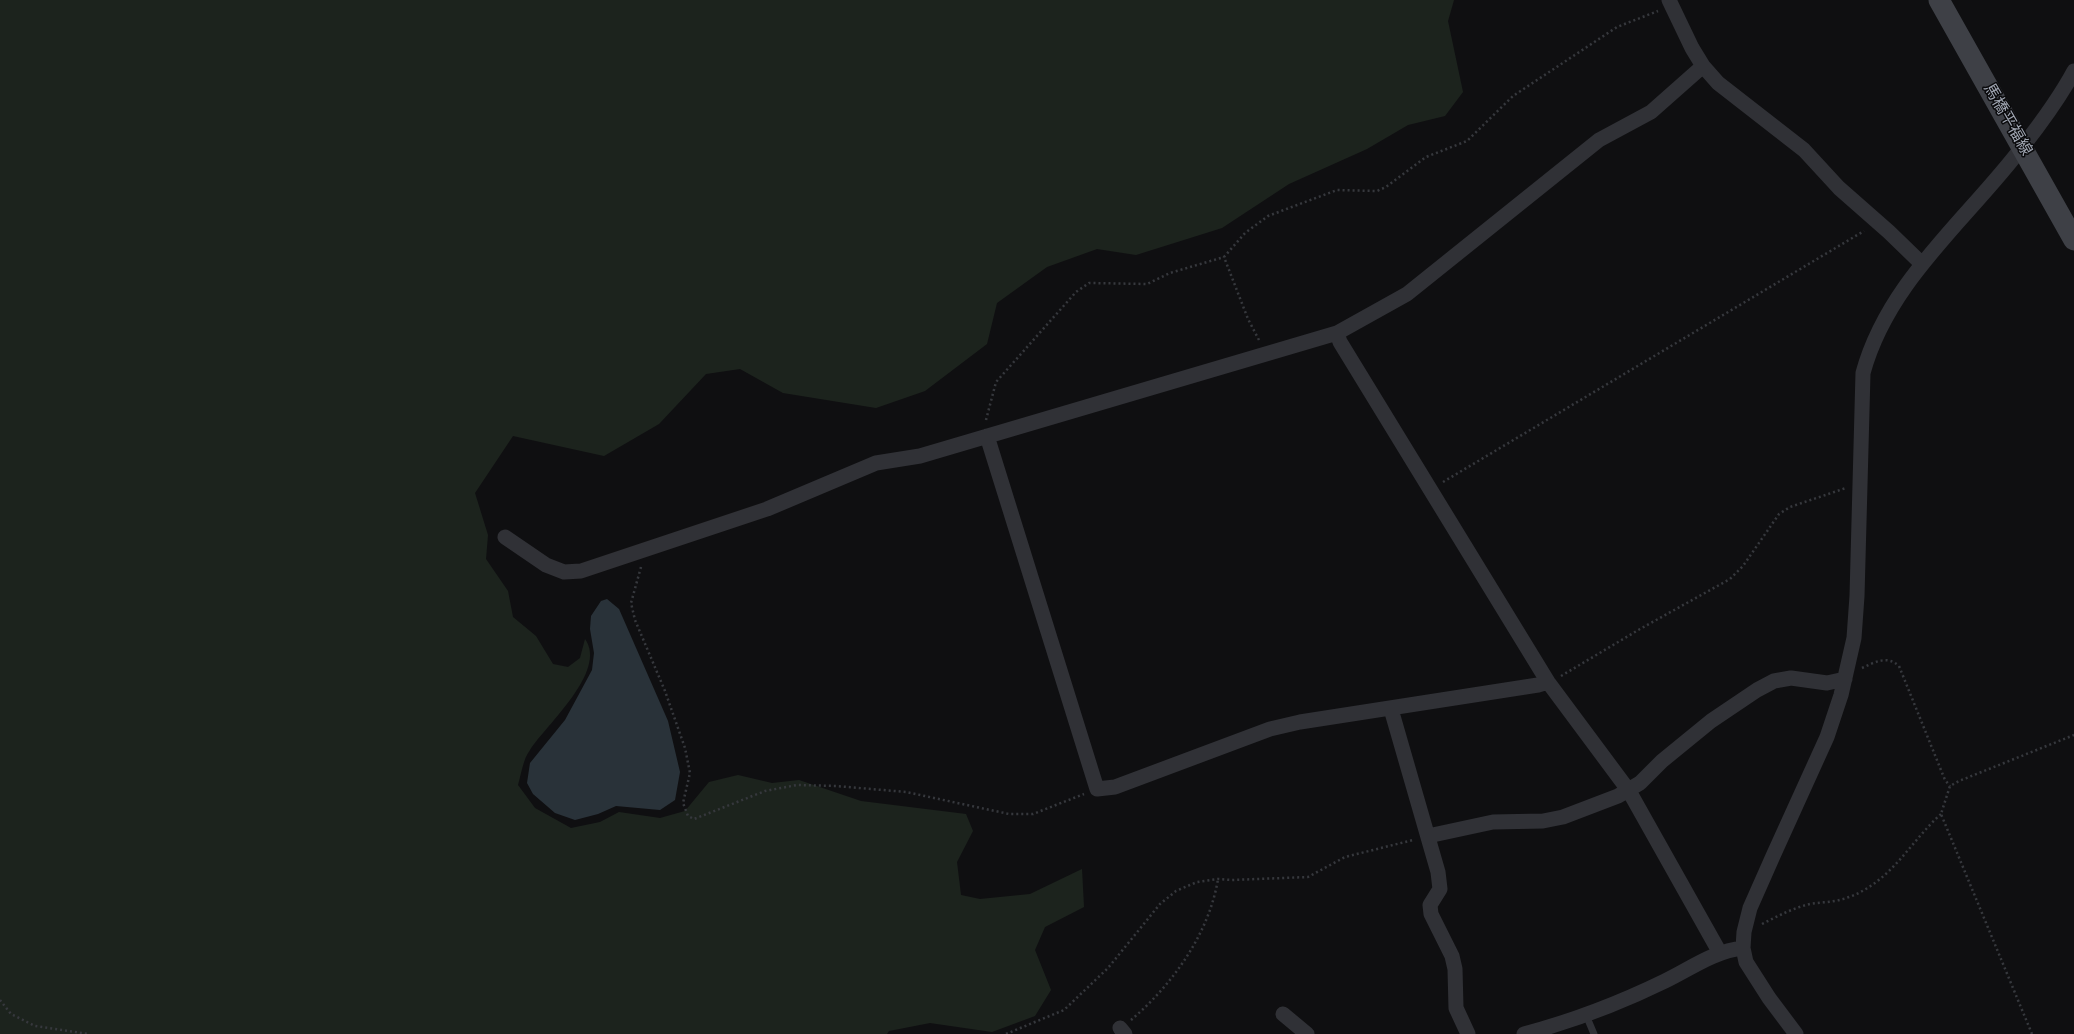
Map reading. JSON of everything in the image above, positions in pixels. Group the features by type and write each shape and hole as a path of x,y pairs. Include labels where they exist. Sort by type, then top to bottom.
{"main road":[{"name":"馬橋平福線","path":"1939,0 2074,240"}],"street":[{"path":"1670,1 1692,48 1703,66 1718,83 1804,150 1874,221 1889,232 1922,264"},
{"path":"505,537 546,565 564,572 581,571 767,509 876,463 920,456 1337,333 1407,294 1599,140 1652,112 1703,66"},
{"path":"1796,1034 1769,998 1746,962 1743,948 1744,932 1750,908 1827,736 1841,695 1854,638 1856,617 1863,373 1869,349 1880,328 1922,264 2023,147 2074,71"},
{"path":"1337,333 1340,342 1548,682 1629,791 1720,952"},
{"path":"987,436 1097,790 1115,787 1270,729 1300,722 1390,709 1538,685 1548,682"},
{"path":"1428,836 1493,822 1519,820 1543,821 1563,817 1629,791 1662,761 1711,721 1774,681 1791,678 1826,683 1845,679"},
{"path":"1390,709 1438,872 1440,889 1430,905 1431,914 1452,956 1455,969 1456,1008 1468,1034"},
{"path":"1524,1034 1586,1015 1664,982 1720,952 1743,948"},
{"path":"1283,1014 1306,1034"}],"lane":[{"path":"1586,1015 1594,1034"}],"path":[{"path":"987,436 985,423 996,382 1076,292 1089,283 1147,284 1170,273 1224,257 1245,232 1268,216 1337,190 1377,191 1386,187 1426,157 1467,141 1514,96 1617,27 1660,10 1670,1"},
{"path":"1431,489 1862,233 1874,221"},
{"path":"1224,257 1248,319 1266,353"},
{"path":"1548,682 1560,677 1640,629 1730,579 1743,566 1779,514 1790,507 1859,483"},
{"path":"639,551 642,559 631,603 635,620 665,691 685,748 690,773 683,802 688,816 694,819 764,791 797,785 836,786 906,792 1009,814 1033,814 1097,790"},
{"path":"1845,679 1855,671 1882,660 1893,661 1899,666 1945,780 1950,786"},
{"path":"1744,932 1788,911 1809,905 1849,898 1876,882 1898,864 1941,814 1950,786 1959,780 2074,735"},
{"path":"1941,814 2032,1034"},
{"path":"1006,1034 1064,1010 1108,968 1160,904 1176,891 1197,882 1218,879 1232,880 1308,877 1345,857 1428,836"},
{"path":"1123,1031 1151,1003 1192,950 1216,890 1218,879"},
{"path":"0,1000 11,1014 35,1026 88,1034"}],"shaded area":[{"path":"0,0 1454,0 1448,21 1463,92 1445,116 1408,125 1367,149 1289,184 1222,228 1136,255 1097,249 1047,267 997,303 987,344 925,391 876,408 783,393 740,369 706,374 659,424 604,456 513,436 475,493 488,535 486,559 508,591 513,617 536,636 553,664 568,667 580,658 585,639 590,652 588,666 582,682 530,750 524,762 518,785 535,808 571,828 600,822 619,812 660,818 685,811 709,782 738,775 772,783 799,780 861,801 966,814 973,831 957,862 961,895 980,899 1030,894 1082,869 1084,907 1045,927 1035,950 1051,990 1035,1016 992,1032 930,1023 889,1031 887,1034 0,1034"},
{"path":"607,599 619,609 668,721 680,772 675,800 660,810 616,806 598,814 575,820 555,813 533,794 527,783 530,763 565,720 592,670 594,653 590,629 591,616 601,601"}]}
